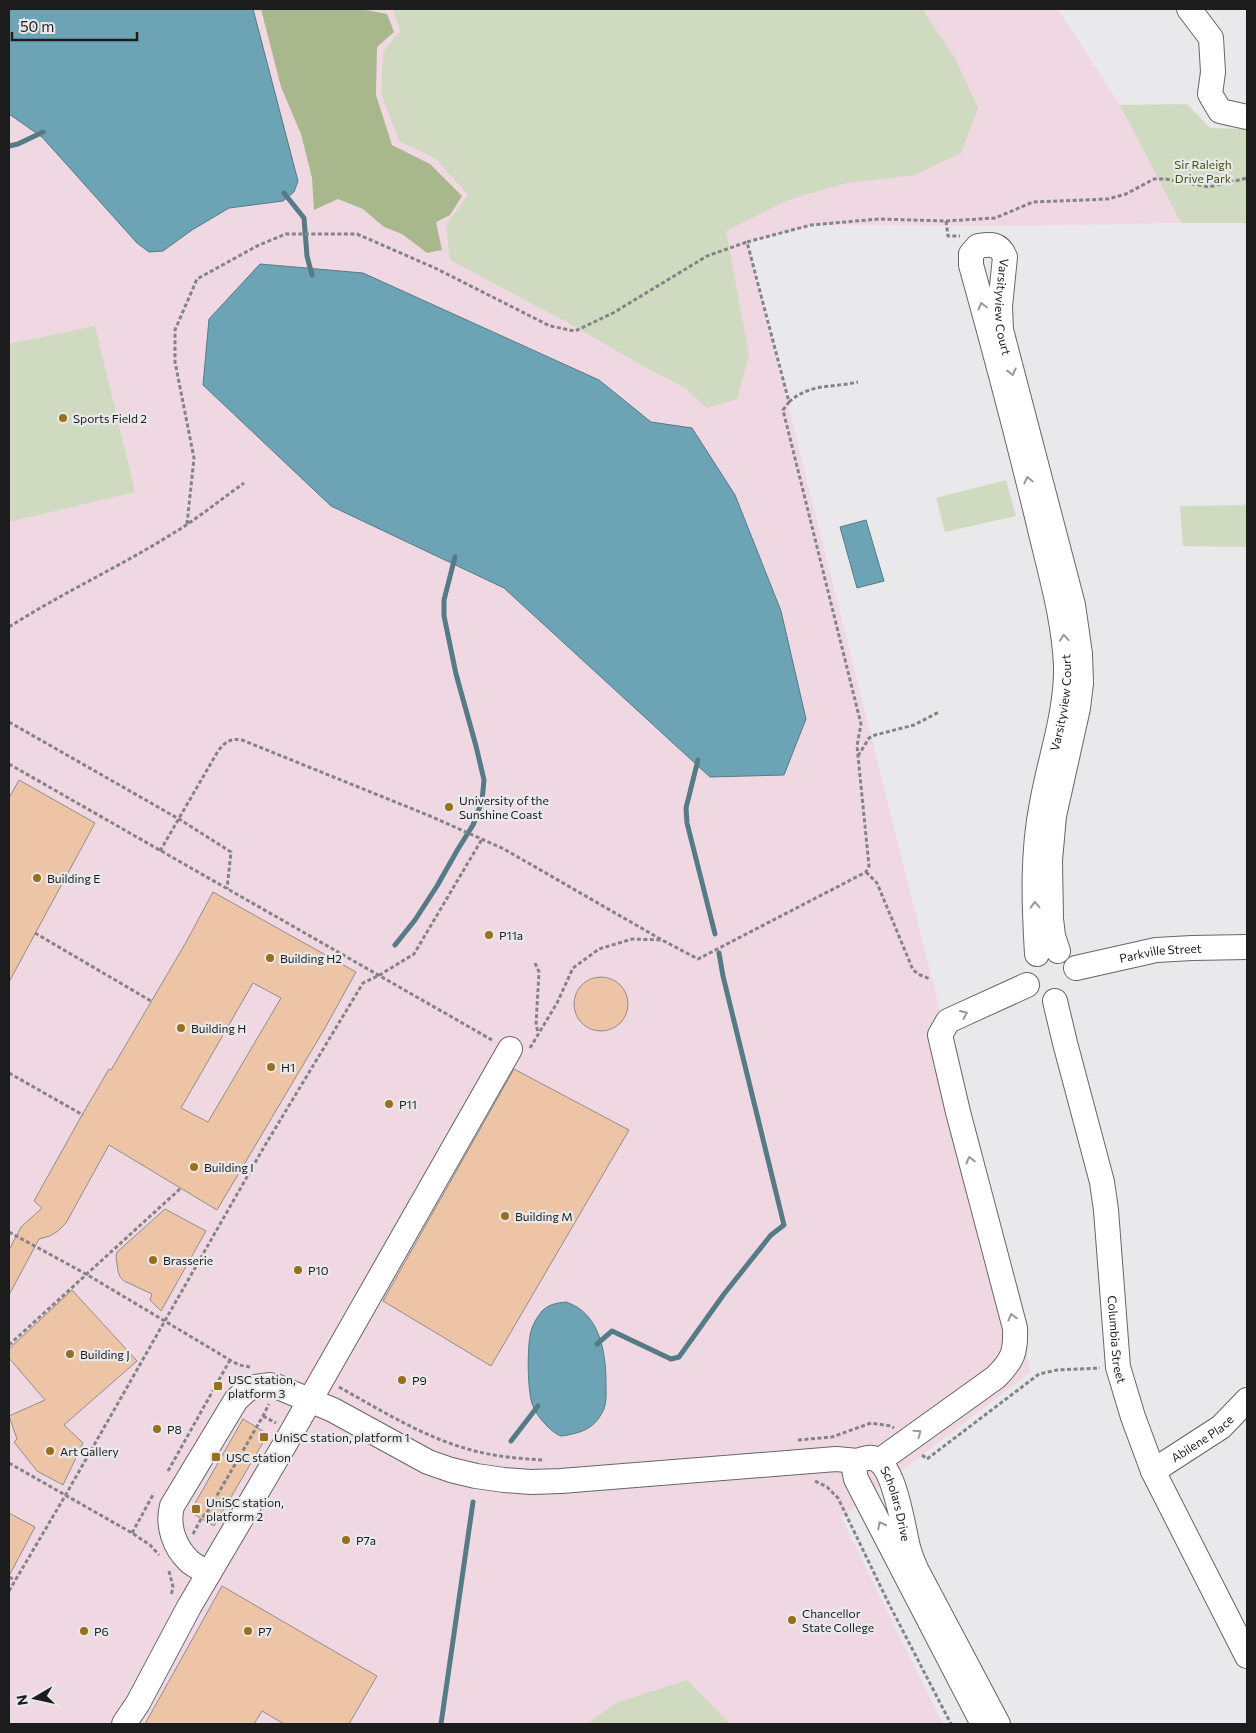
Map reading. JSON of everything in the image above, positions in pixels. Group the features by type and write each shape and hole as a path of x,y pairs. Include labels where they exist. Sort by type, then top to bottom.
{"street":[{"path":"1189,9 1212,38 1213,72 1210,94 1220,111 1247,117"},
{"name":"Varsityview Court","path":"996,332 1041,510 1073,605 1080,654 1081,683 1054,749 1041,804 1034,861 1048,952"},
{"name":"Parkville Street","path":"1076,968 1156,950 1247,947"},
{"path":"1048,952 1066,954 1076,968 1077,976 1073,990 1062,999 1056,1001 1038,998 1027,985 1025,977 1026,968 1030,960 1048,952"},
{"path":"209,1573 189,1562 167,1554 172,1506 236,1400 262,1376 309,1401 333,1410 428,1462 476,1476 531,1482 836,1459 868,1461 996,1377 1007,1366 1016,1348 1015,1328 963,1131 940,1035 948,1021 1027,985"},
{"name":"Columbia Street","path":"1056,1001 1065,1043 1102,1182 1106,1210 1118,1367 1133,1417 1153,1471 1247,1656"},
{"path":"124,1724 138,1703 189,1607 510,1049"},
{"name":"Abilene Place","path":"1153,1471 1221,1427 1247,1400"},
{"name":"Scholars Drive","path":"983,1724 856,1478 854,1469 868,1461 888,1475 900,1507 908,1548 916,1569 998,1724"}],"path":[{"path":"187,524 194,458 175,362 175,330 198,278 257,246 286,234 356,234 435,268 550,326 575,331 613,313 706,256 747,242 811,225 879,219 946,221 995,218 1033,202 1108,198 1126,194 1154,179 1166,179 1209,188 1247,178"},
{"path":"946,221 948,236 965,235"},
{"path":"747,242 789,402"},
{"path":"160,850 218,751 226,742 234,739 242,740 483,839 504,849 698,959 866,872 869,866 857,746 861,724 783,410 798,393 806,390 858,382"},
{"path":"9,626 77,585 121,564 174,533 244,482"},
{"path":"858,756 869,738 914,725 939,712"},
{"path":"9,722 179,819 231,852 227,889"},
{"path":"9,764 378,976 496,1042 526,1054 557,1003 573,968 599,949 632,939 662,940"},
{"path":"9,1591 264,1147 363,983 414,954 483,839"},
{"path":"866,872 877,883 913,970 930,979"},
{"path":"35,933 151,1001"},
{"path":"534,963 539,972 536,1025 538,1032"},
{"path":"9,1073 82,1115"},
{"path":"9,1345 181,1188"},
{"path":"9,1232 86,1274 238,1365 262,1376 269,1405 208,1511 191,1536 167,1554 9,1463"},
{"path":"166,1474 230,1360"},
{"path":"322,1378 439,1440 479,1452 525,1459 547,1460"},
{"path":"811,1480 827,1487 838,1498 889,1604 951,1724"},
{"path":"132,1533 156,1491"},
{"path":"167,1566 174,1587 171,1596 189,1607"},
{"path":"9,1577 15,1580"}],"shaded area":[{"name":"University of the Sunshine Coast","path":"9,9 1058,9 1120,105 1181,223 1009,226 811,225 747,242 1031,1372 841,1517 943,1724 9,1724"}],"green space":[{"path":"261,9 361,9 387,14 394,32 377,47 376,95 392,145 430,164 462,196 450,215 436,222 442,250 427,253 402,234 384,227 363,209 338,199 314,210 312,178 301,134 281,87"},
{"path":"393,9 922,9 955,58 978,108 961,153 915,175 847,183 788,200 726,231 749,355 737,399 707,408 685,388 450,260 446,225 468,195 435,158 399,141 381,93 383,52 400,31"},
{"name":"Sir Raleigh Drive Park","path":"1187,104 1210,128 1247,129 1247,223 1181,223 1120,105"},
{"name":"Sports Field 2","path":"95,326 135,492 9,522 9,344"},
{"path":"1006,480 1016,516 945,532 936,498"},
{"path":"1247,505 1247,547 1183,546 1180,506"},
{"path":"687,1680 730,1724 587,1724 616,1703"}],"water":[{"path":"9,9 253,9 298,181 294,192 283,201 229,208 192,230 163,251 149,252 137,243 42,137 9,114"},
{"path":"260,264 363,273 599,380 651,422 692,428 735,495 781,611 806,719 784,775 710,777 504,588 331,506 203,385 209,319"},
{"path":"866,520 884,581 857,588 840,527"},
{"path":"566,1302 577,1307 587,1315 599,1335 605,1359 606,1395 604,1410 594,1423 580,1432 561,1436 546,1425 537,1415 533,1406 528,1357 531,1331 538,1316 550,1305"}],"building":[{"name":"Building E","path":"19,780 95,823 9,982 9,798"},
{"path":"213,892 356,972 217,1210 109,1145 66,1223 50,1236 39,1239 9,1295 9,1250 21,1227 42,1208 34,1201 109,1069 111,1070 185,944","holes":["253,983 281,998 208,1122 181,1108"]},
{"path":"596,977 606,977 616,981 624,989 628,1004 624,1019 616,1027 606,1031 596,1031 586,1027 578,1019 574,1009 574,999 578,989 586,981"},
{"name":"Building M","path":"514,1069 629,1130 491,1366 383,1301"},
{"name":"Brasserie","path":"165,1209 206,1231 161,1311 150,1300 152,1294 124,1281 120,1277 116,1257 117,1252"},
{"name":"Building J","path":"72,1290 137,1361 64,1425 83,1443 63,1485 37,1471 14,1442 17,1439 9,1416 45,1400 9,1358 9,1349"},
{"path":"243,1419 268,1434 214,1526 190,1512"},
{"path":"9,1513 35,1527 9,1576"},
{"name":"P7","path":"222,1586 377,1676 349,1724 284,1724 262,1711 254,1724 145,1724"}],"waterway":[{"path":"9,146 18,144 43,132"},
{"path":"284,193 304,218 307,256 312,275"},
{"path":"395,945 415,920 437,886 473,825 482,801 484,780 456,674 444,616 444,600 455,557"},
{"path":"698,760 686,808 687,823 715,934"},
{"path":"597,1344 612,1331 671,1359 679,1357 724,1294 771,1235 784,1225 719,953"},
{"path":"511,1441 538,1406"},
{"path":"441,1724 473,1502"}],"place":[{"name":"Sports Field 2","path":"63,418"},
{"name":"University of the Sunshine Coast","path":"449,807"},
{"name":"Building E","path":"37,878"},
{"name":"P11a","path":"489,935"},
{"name":"Building H2","path":"270,958"},
{"name":"Building H","path":"181,1028"},
{"name":"H1","path":"271,1067"},
{"name":"P11","path":"389,1104"},
{"name":"Building I","path":"194,1167"},
{"name":"Building M","path":"505,1216"},
{"name":"Brasserie","path":"153,1260"},
{"name":"P10","path":"298,1270"},
{"name":"Building J","path":"70,1354"},
{"name":"P9","path":"402,1380"},
{"name":"USC station, platform 3","path":"218,1386"},
{"name":"P8","path":"157,1429"},
{"name":"UniSC station, platform 1","path":"264,1437"},
{"name":"Art Gallery","path":"50,1451"},
{"name":"USC station","path":"216,1457"},
{"name":"UniSC station, platform 2","path":"196,1509"},
{"name":"P7a","path":"346,1540"},
{"name":"Chancellor State College","path":"792,1620"},
{"name":"P6","path":"84,1631"},
{"name":"P7","path":"248,1631"}]}
